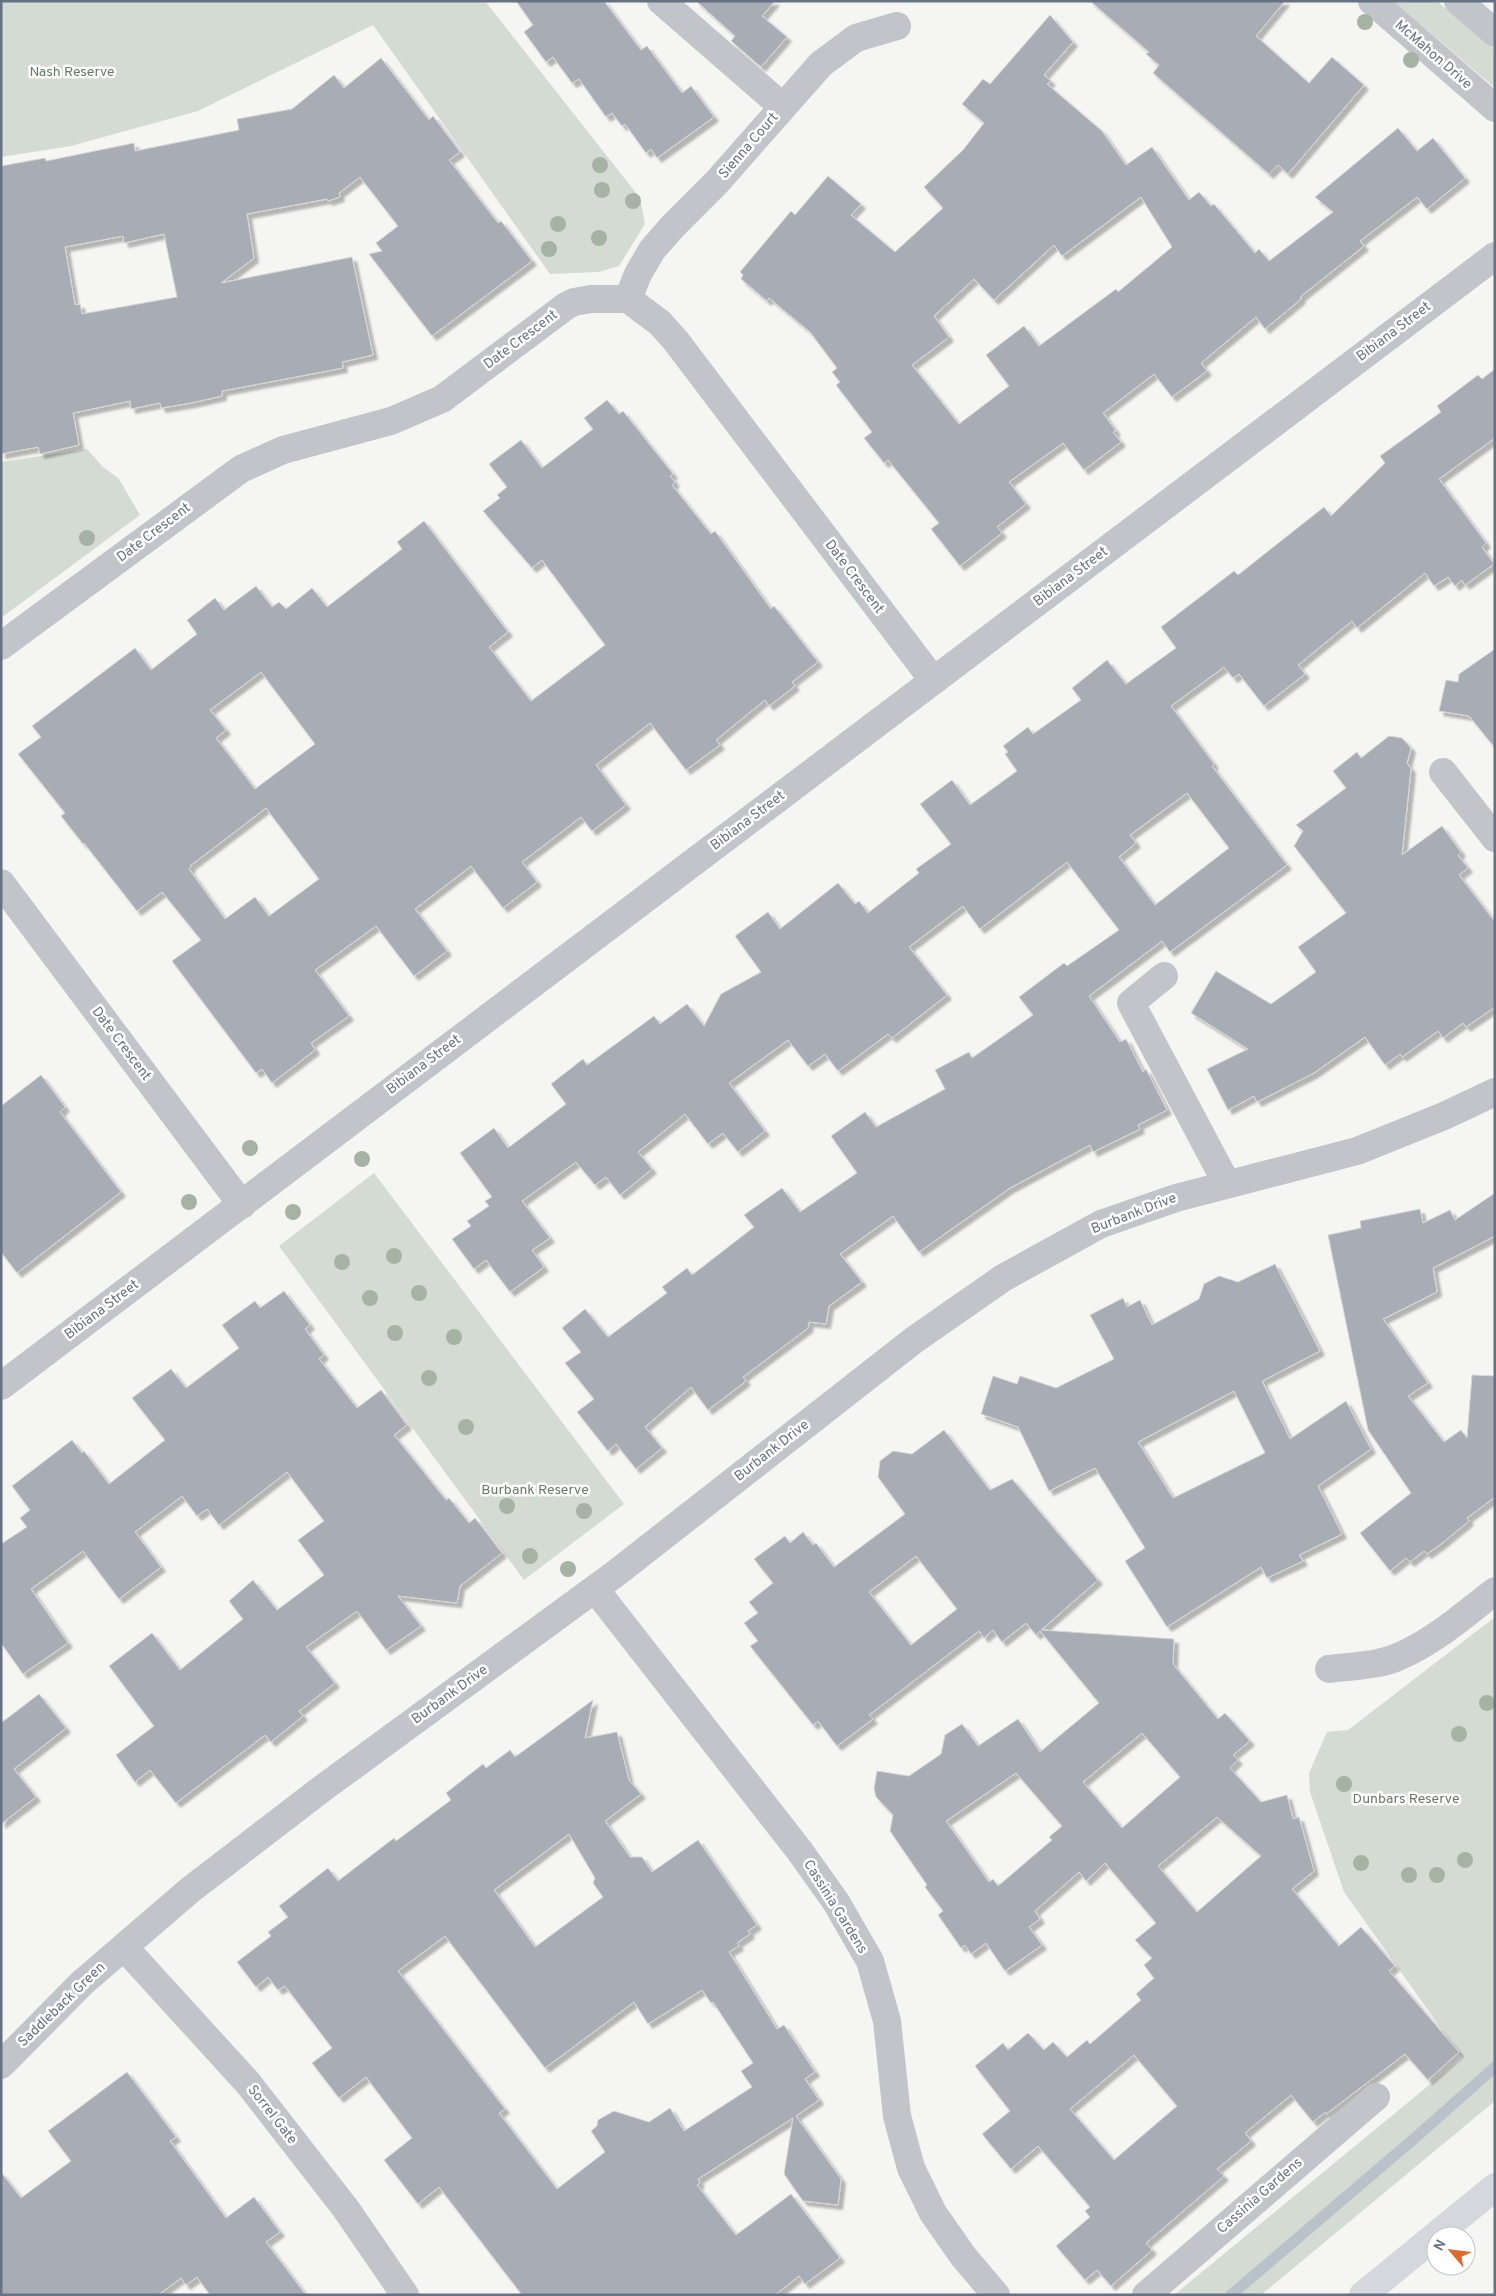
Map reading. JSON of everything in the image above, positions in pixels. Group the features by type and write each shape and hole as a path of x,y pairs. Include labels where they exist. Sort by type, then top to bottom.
{"main road":[{"path":"1363,2295 1495,2187"}],"street":[{"path":"661,1 784,107"},
{"name":"McMahon Drive","path":"1372,1 1495,108"},
{"path":"1458,1 1495,33"},
{"name":"Sienna Court","path":"628,299 638,274 652,250 717,182 821,64 856,38 897,26"},
{"name":"Bibiana Street","path":"1,1386 242,1205 313,1148 1495,256"},
{"name":"Date Crescent","path":"1,646 241,469 284,450 391,421 442,399 566,306 574,302 591,299 628,299 660,323 676,341 934,680"},
{"path":"1443,772 1495,838"},
{"name":"Date Crescent","path":"1,883 242,1205"},
{"path":"1164,976 1131,1003 1227,1184"},
{"name":"Burbank Drive","path":"124,1947 190,1890 323,1788 595,1589 914,1340 1003,1278 1101,1224 1176,1198 1357,1151 1444,1116 1495,1092"},
{"name":"Cassinia Gardens","path":"595,1589 799,1850 836,1902 870,1962 887,2020 897,2116 911,2168 933,2213 963,2256 996,2295"},
{"path":"1329,1669 1372,1664 1399,1657 1432,1638 1495,1591"},
{"name":"Saddleback Green","path":"1,2065 82,1983 124,1947"},
{"name":"Sorrel Gate","path":"124,1947 248,2084 346,2209 405,2295"},
{"name":"Cassinia Gardens","path":"1146,2295 1376,2097"}],"green space":[{"name":"Nash Reserve","path":"1,1 485,1 640,198 645,224 619,266 599,272 550,274 373,25 198,111 71,146 1,157"},
{"path":"1393,1 1437,1 1495,50 1495,88"},
{"path":"87,449 103,467 119,479 140,515 1,618 1,462"},
{"name":"Burbank Reserve","path":"374,1173 624,1504 524,1580 279,1246"},
{"name":"Dunbars Reserve","path":"1495,1617 1495,2101 1261,2295 1174,2295 1462,2058 1344,1892 1310,1792 1309,1773 1327,1732 1348,1730"}],"building":[{"path":"516,1 604,1 641,50 647,46 682,93 691,86 714,117 657,158 651,149 646,153 625,124 622,126 612,113 606,117 579,79 572,83 553,57 546,62 524,32 533,25"},
{"path":"696,1 775,1 762,16 787,37 761,67 731,41 735,36"},
{"path":"1090,1 1285,1 1256,36 1309,83 1332,57 1364,85 1288,174 1278,165 1269,174 1153,73 1159,65 1146,54 1149,52"},
{"path":"1050,15 1073,42 1044,75 1051,81 1047,84 1102,131 1126,165 1152,147 1189,200 1199,192 1211,206 1214,204 1255,253 1259,249 1269,261 1333,212 1315,197 1398,128 1417,151 1433,138 1465,178 1427,209 1417,197 1360,241 1364,246 1300,297 1301,299 1265,329 1256,317 1201,363 1207,371 1172,397 1154,374 1103,413 1116,431 1113,432 1121,442 1084,470 1063,443 1009,482 1026,504 997,527 1002,533 960,566 931,529 939,523 888,460 884,463 864,438 872,432 836,385 840,382 832,372 837,368 810,332 769,298 767,301 741,279 743,275 740,272 791,211 795,215 828,176 861,204 851,215 895,252 943,208 924,187 963,150 984,123 962,104 983,79 990,84","holes":["1141,197 1172,247 1118,292 1116,289 1039,346 1024,326 986,355 1009,386 959,424 912,365 949,337 934,316 974,279 994,300 1054,245 1062,256"]},
{"path":"381,58 429,120 433,116 460,152 449,160 498,223 501,221 532,261 432,336 369,254 382,251 376,243 398,226 360,177 339,193 340,197 328,201 327,199 247,214 254,258 221,283 352,257 373,355 342,362 343,368 222,391 222,396 191,403 161,408 160,403 131,409 130,401 73,413 79,445 40,454 38,447 1,454 1,166 45,158 46,161 134,143 135,151 239,130 237,119 292,109 334,75 344,88","holes":["164,234 177,297 82,314 80,304 75,305 65,247 123,236 124,243"]},
{"path":"1495,369 1495,438 1439,479 1486,543 1482,547 1494,564 1465,585 1462,580 1455,586 1448,577 1434,586 1425,573 1357,628 1352,621 1298,665 1305,674 1264,706 1239,674 1233,678 1224,667 1171,706 1214,764 1212,766 1287,865 1170,952 1162,941 1089,996 1120,1042 1126,1039 1143,1072 1146,1069 1167,1110 1138,1125 1140,1129 1093,1152 1090,1145 1010,1188 919,1252 893,1216 840,1254 862,1282 829,1306 826,1324 809,1322 808,1328 743,1377 746,1381 708,1410 691,1387 645,1427 662,1448 636,1469 616,1444 608,1451 577,1412 594,1399 565,1363 581,1352 562,1328 585,1309 608,1337 667,1293 662,1287 687,1268 692,1275 754,1227 744,1215 782,1188 800,1212 857,1173 831,1136 865,1112 876,1127 945,1089 935,1070 969,1052 972,1058 1033,1015 1019,997 1064,963 1067,966 1119,930 1067,862 980,929 963,906 909,947 947,995 892,1038 888,1034 838,1071 825,1054 808,1066 788,1040 729,1083 765,1131 738,1152 723,1133 708,1144 685,1114 638,1152 652,1169 620,1195 606,1177 595,1185 576,1162 522,1201 550,1238 532,1250 544,1267 510,1292 486,1260 474,1269 452,1239 471,1226 467,1221 489,1206 485,1201 492,1197 460,1153 494,1128 508,1148 566,1104 551,1084 583,1059 587,1065 654,1016 660,1024 687,1004 704,1026 721,994 761,972 735,936 768,912 780,929 838,883 855,904 859,901 868,913 919,873 916,869 951,844 920,804 952,780 970,805 1017,771 1005,754 1008,752 1003,746 1028,727 1033,734 1081,700 1072,688 1107,660 1126,684 1176,648 1161,627 1234,571 1238,575 1324,507 1331,516 1385,463 1380,456 1441,412 1437,406 1478,375 1482,379","holes":["1187,793 1229,848 1155,905 1119,857 1136,843 1130,835"]},
{"path":"607,400 619,414 623,411 673,474 670,476 675,482 672,485 711,534 715,531 771,609 774,606 818,662 792,682 795,686 769,706 765,700 716,740 720,745 686,770 650,723 596,765 626,805 592,831 581,817 522,862 537,882 503,908 471,866 415,909 447,951 414,976 376,926 315,970 349,1016 311,1043 315,1050 272,1083 262,1069 256,1073 172,961 201,940 162,892 137,911 61,816 65,813 18,754 41,737 32,726 135,648 151,670 197,634 187,620 215,598 224,610 256,586 272,607 279,602 286,609 312,588 327,607 402,549 397,542 424,521 508,632 489,647 531,701 605,645 542,560 532,568 483,511 500,498 497,495 507,487 489,464 521,440 542,468 593,429 584,418","holes":["261,672 315,744 255,789 216,738 226,730 210,710","266,808 319,879 269,916 255,897 225,919 189,869 190,866"]},
{"path":"1495,649 1495,748 1469,716 1439,711 1446,680 1458,682 1459,674"},
{"path":"1389,736 1402,738 1411,748 1407,763 1411,769 1402,855 1442,826 1461,852 1458,855 1468,868 1459,875 1495,922 1495,1007 1466,1027 1463,1023 1443,1038 1438,1031 1402,1057 1400,1054 1385,1065 1365,1037 1314,1073 1257,1102 1254,1096 1228,1110 1207,1069 1248,1049 1191,1013 1216,971 1271,1004 1316,972 1298,947 1346,913 1294,846 1303,831 1296,825 1346,788 1333,771 1357,752 1361,758"},
{"path":"41,1075 65,1107 60,1112 121,1192 17,1273 1,1252 1,1106"},
{"path":"1495,1193 1495,1236 1433,1268 1437,1292 1383,1319 1428,1383 1408,1396 1444,1442 1461,1430 1467,1438 1472,1375 1495,1376 1495,1497 1467,1518 1469,1521 1427,1554 1424,1551 1410,1562 1406,1558 1390,1571 1360,1533 1411,1493 1368,1430 1328,1235 1361,1228 1360,1221 1420,1209 1423,1223 1450,1210 1455,1220"},
{"path":"1275,1264 1320,1351 1262,1381 1290,1439 1346,1401 1371,1449 1318,1486 1342,1534 1299,1555 1303,1561 1267,1578 1261,1567 1167,1627 1125,1561 1145,1548 1095,1468 1049,1491 1018,1427 981,1414 993,1376 1017,1384 1020,1376 1056,1388 1114,1359 1090,1315 1123,1298 1127,1307 1140,1300 1152,1325 1199,1299 1204,1284 1219,1276 1238,1282","holes":["1234,1391 1265,1453 1173,1498 1138,1442"]},
{"path":"284,1291 310,1325 305,1329 324,1355 319,1359 357,1408 381,1390 407,1425 394,1435 446,1500 449,1498 469,1523 475,1518 502,1553 460,1586 457,1603 398,1596 421,1626 386,1650 357,1611 306,1647 335,1683 299,1711 303,1716 271,1742 265,1735 176,1803 150,1770 135,1782 116,1755 154,1726 109,1666 152,1633 180,1670 243,1619 229,1601 253,1580 277,1610 324,1575 298,1540 324,1521 287,1472 219,1525 207,1509 197,1516 182,1496 135,1532 161,1567 119,1599 83,1551 31,1589 68,1643 23,1674 1,1643 1,1544 27,1527 20,1518 30,1510 12,1486 72,1440 82,1453 84,1451 109,1484 165,1440 132,1398 171,1369 186,1388 239,1348 222,1325 255,1301 260,1308"},
{"path":"944,1430 990,1490 1012,1479 1098,1580 1041,1630 1174,1639 1173,1664 1218,1719 1225,1713 1250,1741 1233,1755 1238,1760 1230,1768 1261,1802 1287,1795 1293,1819 1299,1817 1314,1871 1292,1889 1339,1946 1361,1927 1395,1966 1389,1971 1459,2052 1428,2080 1405,2054 1313,2122 1291,2095 1245,2133 1251,2141 1217,2169 1224,2176 1146,2243 1152,2250 1111,2286 1097,2270 1085,2280 1056,2246 1090,2217 1085,2211 1090,2207 1038,2146 1011,2169 982,2134 1010,2111 975,2066 1003,2043 1008,2050 1028,2033 1044,2050 1053,2042 1067,2057 1087,2040 1090,2044 1141,2000 1136,1994 1154,1978 1144,1965 1152,1958 1135,1940 1156,1923 1105,1863 1086,1881 1079,1872 1035,1911 1040,1919 1029,1927 1042,1945 1005,1971 986,1943 971,1954 965,1945 961,1948 938,1915 943,1911 925,1887 927,1885 890,1831 893,1815 876,1797 874,1788 877,1771 909,1776 941,1754 945,1735 962,1724 978,1746 1018,1719 1040,1752 1099,1703 1040,1631 1036,1635 1026,1623 1002,1642 993,1630 984,1638 979,1631 869,1715 873,1719 837,1746 818,1721 813,1725 750,1646 758,1641 744,1623 758,1613 749,1602 773,1583 754,1559 785,1536 790,1543 803,1532 813,1545 816,1543 834,1567 905,1514 878,1477 880,1461 893,1451 912,1454","holes":["916,1556 957,1609 911,1645 869,1592","1142,1733 1180,1777 1122,1828 1083,1782","1016,1773 1062,1826 1049,1837 1052,1840 998,1886 993,1879 989,1882 946,1821","1217,1817 1261,1856 1197,1912 1158,1866","1134,2055 1177,2106 1114,2160 1070,2109"]},
{"path":"39,1694 66,1728 14,1769 36,1797 1,1824 1,1723"},
{"path":"593,1700 585,1738 617,1732 629,1780 641,1794 605,1821 630,1857 642,1857 652,1872 698,1840 757,1925 748,1931 750,1934 737,1943 739,1946 729,1952 777,2029 784,2025 815,2072 805,2079 819,2100 796,2116 841,2179 838,2205 803,2201 784,2174 793,2118 698,2179 700,2183 697,2185 736,2235 791,2194 840,2258 805,2284 799,2276 775,2295 522,2295 439,2187 418,2204 384,2160 412,2138 366,2077 339,2098 312,2063 332,2048 285,1986 278,1990 268,1977 256,1987 237,1962 271,1936 268,1932 288,1917 279,1906 328,1868 338,1881 394,1838 396,1841 451,1800 446,1793 483,1764 486,1768 510,1750 515,1757","holes":["569,1834 595,1878 593,1883 603,1897 535,1947 494,1890","445,1936 545,2068 634,2002 648,2024 702,1990 711,2003 713,2002 753,2063 741,2071 752,2087 684,2131 670,2108 649,2122 614,2111 598,2120 597,2126 591,2131 605,2152 557,2189 499,2113 505,2109 398,1971"]},
{"path":"127,2072 176,2137 170,2141 226,2218 254,2197 280,2232 266,2242 306,2295 210,2295 197,2277 186,2285 181,2278 158,2295 1,2295 1,2172 21,2198 71,2161 48,2131"}],"waterway":[{"path":"1231,2295 1495,2067"}]}
